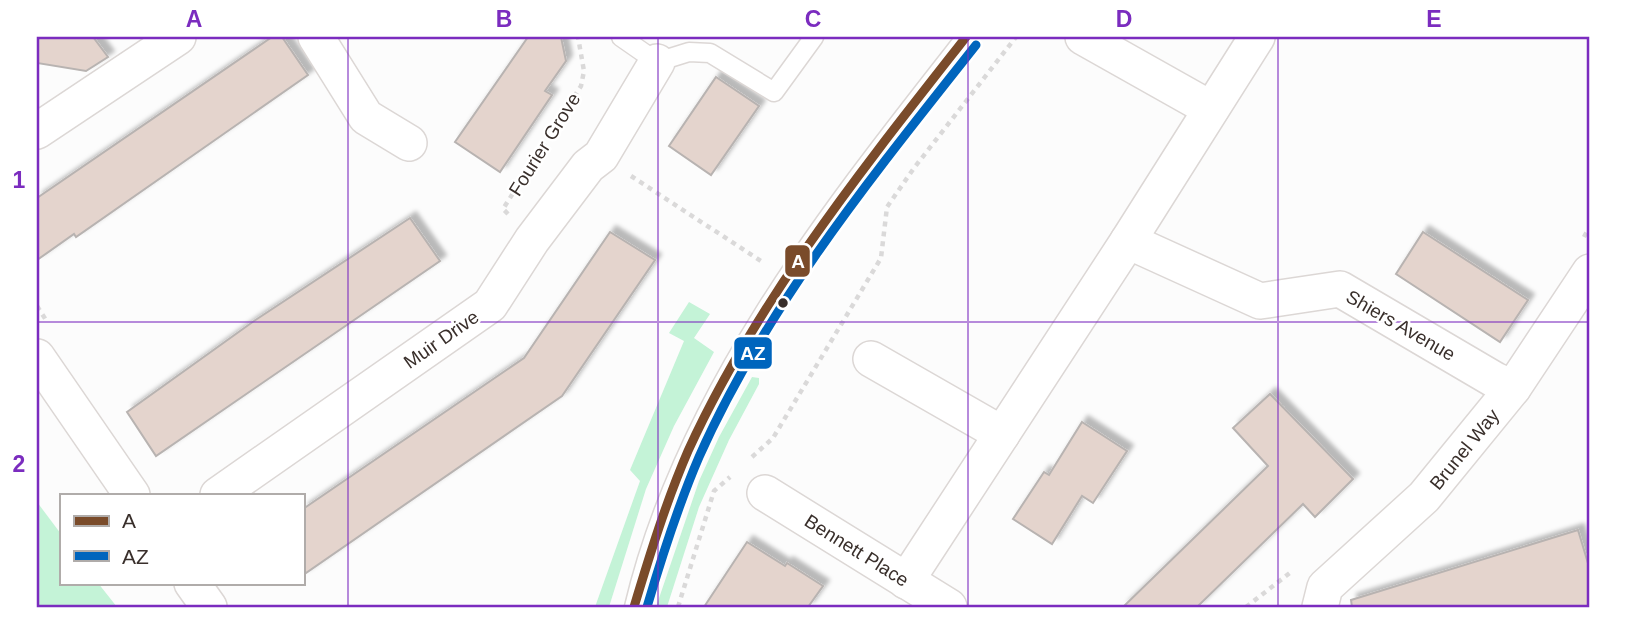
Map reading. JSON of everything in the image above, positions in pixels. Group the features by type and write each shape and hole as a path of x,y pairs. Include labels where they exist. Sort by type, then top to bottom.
{"street":[{"path":"37,131 178,37"},
{"path":"316,37 366,117 409,143"},
{"path":"1083,37 1211,109"},
{"path":"906,581 1128,241 1257,37"},
{"name":"Muir Drive","path":"219,494 490,305 533,240 589,166 601,156 657,62"},
{"name":"Shiers Avenue","path":"1128,241 1260,301 1340,289 1513,388"},
{"name":"Brunel Way","path":"1320,607 1325,587 1424,498 1513,388 1590,272"},
{"path":"37,358 131,494"},
{"path":"871,359 1002,434"},
{"name":"Bennett Place","path":"765,493 949,607"},
{"path":"193,584 209,607"}],"lane":[{"path":"621,37 657,62 689,52 710,52 774,92 814,37"},
{"path":"634,607 643,567 691,441 772,300 880,147 966,37"}],"path":[{"name":"Fourier Grove","path":"533,240 503,209 581,86 584,71 578,37"},
{"path":"743,464 773,438 881,258 887,208 914,168 1016,37"},
{"path":"601,156 759,260"},
{"path":"678,607 714,491 734,473"}],"green space":[{"path":"689,302 710,314 694,338 714,352 674,426 646,489 609,607 595,607 640,481 630,470 684,341 669,333"},
{"path":"752,377 759,378 759,384 729,440 699,507 667,607 656,607 699,481 719,437"},
{"path":"37,502 60,533 60,584 99,584 117,607 37,607"}],"building":[{"path":"37,37 93,37 108,57 86,71 37,63"},
{"path":"272,37 282,37 308,75 76,237 74,234 37,260 37,198"},
{"path":"528,37 561,37 566,61 545,91 552,95 500,172 455,142"},
{"path":"716,77 759,106 711,175 669,146"},
{"path":"410,218 440,261 156,456 127,412 254,321"},
{"path":"610,232 655,260 562,396 304,574 304,508 524,358"},
{"path":"1423,232 1528,300 1500,342 1396,274"},
{"path":"1270,394 1353,479 1315,517 1303,504 1197,607 1123,607 1268,466 1233,428"},
{"path":"1082,422 1127,451 1093,503 1082,496 1052,544 1013,519 1044,472 1049,475"},
{"path":"1578,530 1590,570 1590,607 1352,607 1351,600"},
{"path":"747,542 823,586 808,607 704,607"}],"transit line":[{"name":"A","path":"634,607 665,509 688,451 746,341 779,288 851,185 966,37"},
{"name":"AZ","path":"647,607 671,531 699,457 756,347 789,294 861,192 976,45"}]}
